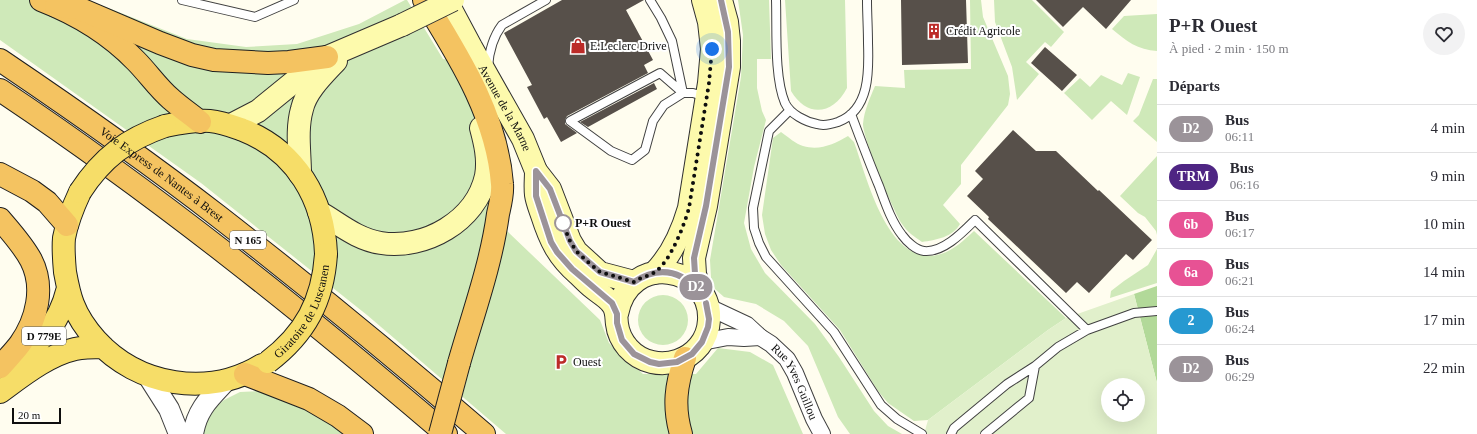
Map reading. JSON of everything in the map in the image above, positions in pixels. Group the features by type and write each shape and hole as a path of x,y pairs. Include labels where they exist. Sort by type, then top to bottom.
{"highway":[{"path":"422,0 455,50 472,83 495,138 502,186 495,237 440,434"},
{"path":"49,3 78,8 160,43 192,55 214,60 268,63 327,57"},
{"path":"49,3 93,26 121,46 170,99 200,122"},
{"name":"Voie Express de Nantes à Brest","path":"0,60 136,155 217,215 423,382 484,434"},
{"name":"Voie Express de Nantes à Brest","path":"0,90 66,135 197,230 312,322 446,434"},
{"path":"0,174 32,191 47,202 67,225"},
{"path":"0,219 24,248 31,260 36,273 38,285 36,308 31,325 20,344 0,367"},
{"path":"681,434 676,406 678,382 685,358"},
{"path":"236,377 309,399 338,416 362,434"}],"main road":[{"path":"319,212 354,235 381,243 398,244 411,243 431,238 452,226 474,203 486,176 487,152 478,117 422,0"},
{"name":"Avenue de la Marne","path":"437,0 471,47"},
{"name":"Avenue de la Marne","path":"446,0 523,139 536,171 550,189 570,241 576,251 600,272 634,282"},
{"path":"231,125 258,111 327,57 402,25 453,0"},
{"path":"654,273 671,252 684,224 689,208 707,97 712,49 709,22 704,0"},
{"path":"703,297 693,284 680,276 665,272 654,273 640,278 634,282 622,296 617,314 618,327 622,340 628,348 642,359 650,362 668,364 692,354 702,342 708,327 709,319 703,297 695,274 694,258 706,206 729,67 727,22 721,0"},
{"path":"300,174 299,124 302,108 308,95 335,62 366,41"},
{"name":"Giratoire de Luscanen","path":"211,122 231,125 254,135 272,146 292,164 308,186 319,212 323,225 326,254 322,282 313,309 306,322 289,344 268,362 236,377 200,384 187,384 160,380 148,376 116,359 103,347 81,320 73,305 68,288 64,239 70,213 80,192 97,169 111,155 136,137 165,126 211,122"},
{"name":"Avenue de la Marne","path":"536,171 536,196 554,247 572,269 612,303 617,314"},
{"name":"D 779E","path":"0,367 25,353 51,328 58,318 64,304 68,288"},
{"name":"D 779E","path":"0,392 35,367 61,354 74,349 103,347"}],"street":[{"name":"Rue Yves Guillou","path":"703,297 715,310 747,325 787,359 795,373 814,420 822,434"},
{"name":"Rue Yves Guillou","path":"702,342 728,337 760,337"},
{"path":"148,376 169,409 179,434"},
{"path":"193,434 197,416 205,403 236,377"}],"lane":[{"path":"182,0 256,17 294,0"},
{"path":"488,76 489,54 502,25 546,0"},
{"path":"650,0 672,41 683,93"},
{"path":"776,0 778,78 785,103 790,110 801,118 818,125 833,124 845,119 859,105 866,90 869,72 867,0"},
{"path":"683,93 660,73 570,121 611,150 632,160 645,150 653,121 664,105 683,93 693,93 707,97"},
{"path":"790,110 769,131 753,208 754,228 759,243 766,257 834,332 881,405 897,418 922,434"},
{"path":"851,114 890,216 902,236 914,247 924,251 938,248 950,242 962,233 975,220 1087,330"},
{"path":"951,434 954,428 1007,384 1035,366 1058,347 1087,330 1134,313 1157,311"},
{"path":"985,434 1030,398 1035,366"}],"green space":[{"path":"0,0 88,0 187,39 246,47 297,44 359,24 407,0 443,59 469,64 501,125 511,192 507,231 600,320 609,343 643,374 696,374 718,348 750,352 773,365 803,434 506,434 367,315 201,183 0,40"},
{"path":"738,0 769,0 771,59 757,59 757,88 762,111 766,120 754,167 744,223 751,249 765,273 815,324 839,357 874,411 888,426 902,434 850,434 838,417 808,346 784,321 756,304 724,297 715,289 711,278 710,260 741,77 743,35"},
{"path":"785,0 845,0 847,88 835,104 827,108 820,110 805,106 797,100 791,91"},
{"path":"970,0 981,0 983,17 1008,76 1010,94 1008,105 961,165 961,184 943,205 960,224 949,235 922,242 904,227 892,205 868,144 863,124 875,86 905,88 904,70 971,69"},
{"path":"994,0 1032,0 1064,32 1051,47 1045,42 1026,62 1039,74 1017,100 1012,67 995,22"},
{"path":"1157,14 1157,51 1138,47 1112,29 1124,16"},
{"path":"1128,73 1140,77 1127,115 1111,101 1092,120 1064,93 1080,78 1090,87 1101,75 1122,85"},
{"path":"1153,79 1157,79 1157,142 1133,121 1139,115"},
{"path":"781,132 798,144 815,148 827,146 848,136 854,142 873,197 882,217 894,235 907,248 923,255 941,254 955,247 974,231 1066,318 928,420 914,421 888,403 878,391 840,330 781,265 771,250 765,234 762,215 773,138"},
{"path":"1157,156 1157,235 1156,231 1145,217 1138,213 1120,196"},
{"path":"1157,249 1157,283 1110,298 1111,291 1148,265"},
{"path":"1157,286 1157,383 1134,294"},
{"path":"1134,294 1157,383 1157,434 924,434 928,420 1066,318"},
{"path":"658,295 668,295 681,302 688,315 688,325 681,338 668,345 658,345 649,341 642,334 638,325 638,315 642,306 649,299"},
{"path":"260,391 297,402 350,434 200,434 208,413 224,400 240,392"}],"building":[{"name":"E.Leclerc Drive","path":"562,0 644,0 626,10 653,60 644,65 648,73 567,116 565,124 577,133 561,142 547,117 544,119 527,87 532,85 504,33"},
{"name":"Crédit Agricole","path":"901,0 966,0 968,63 902,65"},
{"path":"1036,0 1131,0 1106,29 1083,7 1063,27"},
{"path":"1045,47 1077,75 1062,91 1031,63"},
{"path":"654,83 657,89 588,127 580,122"},
{"path":"1013,130 1036,151 1056,151 1152,240 1133,260 1126,254 1089,293 1077,282 1066,293 988,219 989,217 967,196 983,179 975,171"}],"bus line":[{"name":"D2","path":"706,303 709,319 706,335 692,354 677,362 659,364 642,359 634,354 622,340 617,323 617,314 612,303 572,269 557,252 551,242 536,196 536,171 550,189 562,222 576,251 600,272 634,282 647,275 665,272 685,278 700,291 695,274 694,258 706,206 729,67 727,22 721,0"}],"place":[{"name":"Crédit Agricole","path":"934,31"},
{"name":"E.Leclerc Drive","path":"578,46"},
{"name":"P+R Ouest","path":"563,223"},
{"name":"Ouest","path":"561,362"}],"route":[{"path":"563,223 562,222 576,251 600,272 634,282 654,273 661,266 671,252 684,224 689,208 709,83 712,49"}]}
